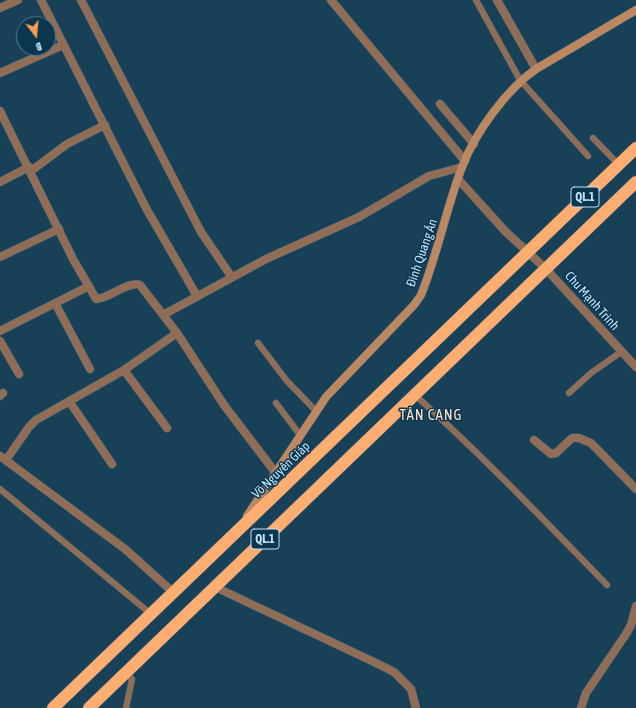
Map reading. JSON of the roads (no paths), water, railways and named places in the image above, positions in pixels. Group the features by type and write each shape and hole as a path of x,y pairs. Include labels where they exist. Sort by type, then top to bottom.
{"highway":[{"name":"QL.1","path":"527,253 636,148"},
{"name":"QL.1","path":"89,708 636,182"},
{"name":"Võ Nguyên Giáp","path":"53,708 527,253"}],"street":[{"path":"0,8 18,0"},
{"path":"41,0 146,208 197,296"},
{"path":"82,0 201,232 231,276"},
{"path":"164,315 231,276 359,217 429,176 463,164 331,0"},
{"path":"497,0 536,69"},
{"name":"Đinh Quang Ân","path":"224,544 244,521 316,411 339,381 414,305 421,295 463,164 474,144 501,104 520,80 636,10"},
{"path":"0,74 63,45"},
{"path":"440,104 474,144"},
{"path":"0,111 96,299 100,299 132,284 138,284 164,315 224,404 275,472"},
{"path":"0,182 30,169 67,144 105,125"},
{"name":"Chu Mạnh Trinh","path":"458,179 505,231 546,269 636,367"},
{"path":"0,257 59,229"},
{"path":"0,331 89,286"},
{"path":"56,303 90,369"},
{"path":"174,592 125,549 3,458 36,420 124,370 177,333"},
{"path":"0,341 19,374"},
{"path":"124,370 167,428"},
{"path":"69,401 112,464"},
{"path":"534,440 551,454 556,453 572,438 586,440 591,443 636,489"},
{"path":"215,587 394,672 411,689 416,708"},
{"path":"581,708 586,693 631,625 636,606"}],"lane":[{"path":"476,0 520,80 588,156"},
{"path":"593,138 619,165"},
{"path":"258,343 287,381 316,411"},
{"path":"569,393 591,373 621,352"},
{"path":"415,395 460,435 517,491 607,585"},
{"path":"276,403 300,435"},
{"path":"0,489 151,614"},
{"path":"126,672 132,679 126,708"}],"district":[{"name":"TÂN CANG","path":"431,415"}]}
